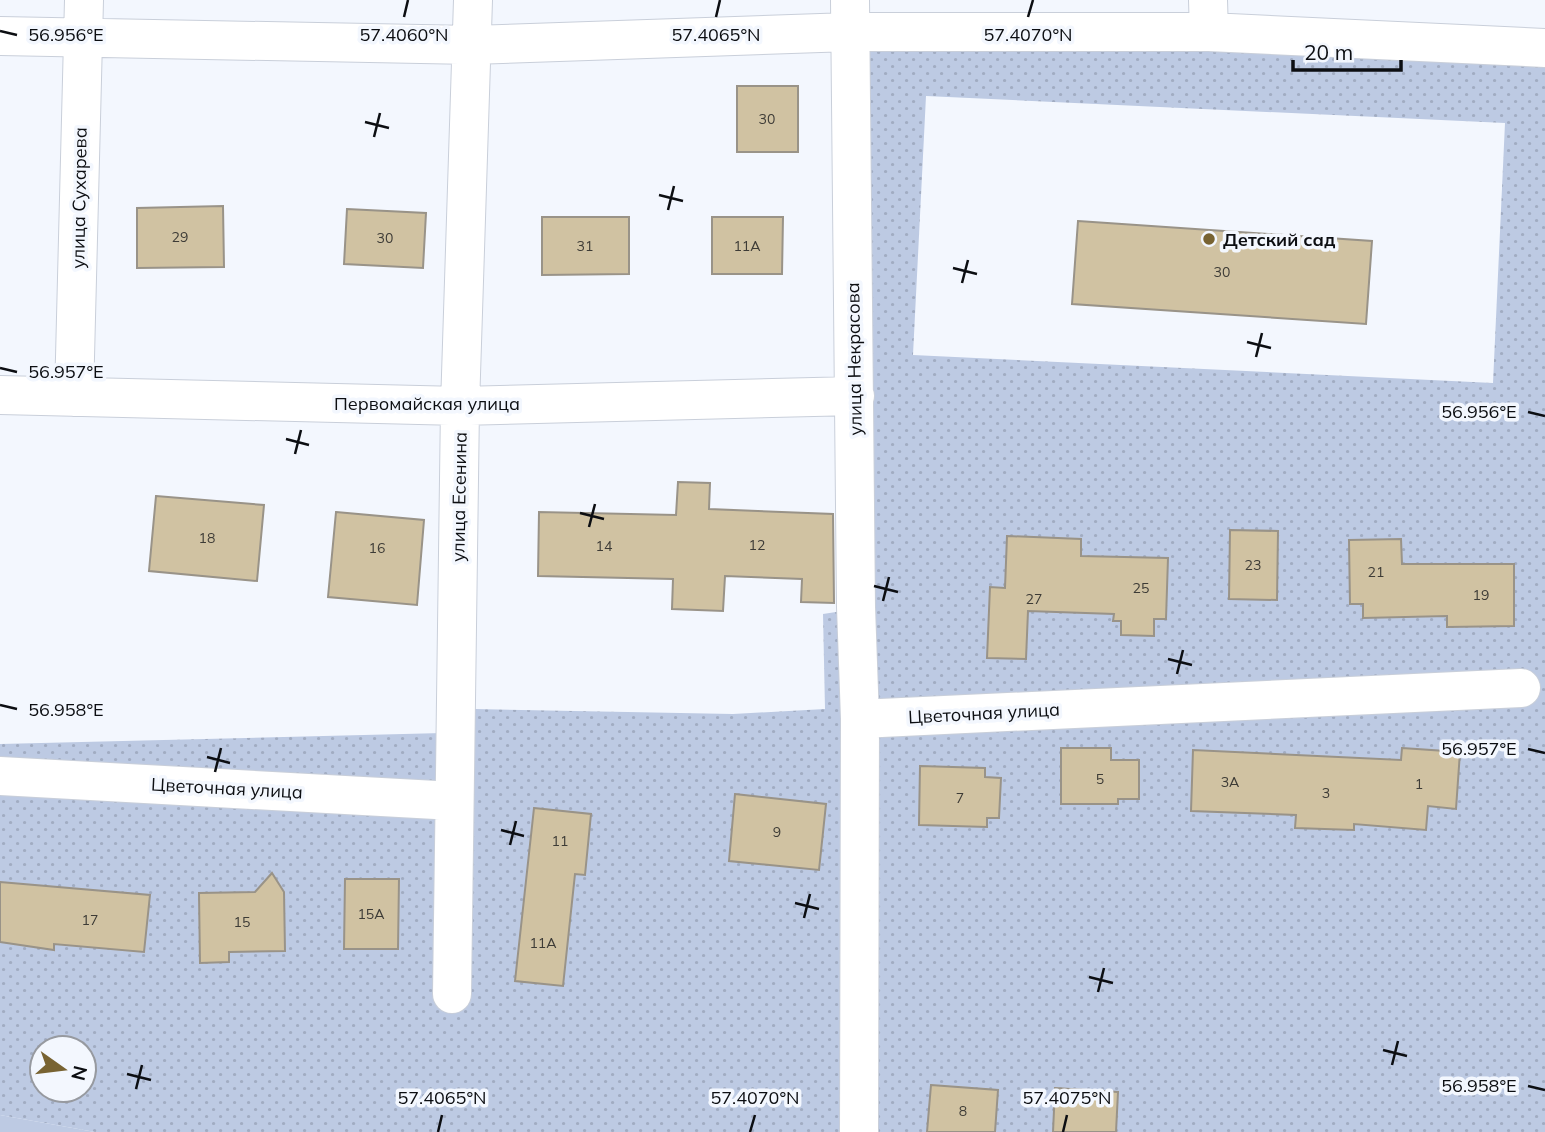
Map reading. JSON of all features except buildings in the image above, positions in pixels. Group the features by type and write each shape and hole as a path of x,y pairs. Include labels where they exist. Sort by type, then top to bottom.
{"street":[{"name":"улица Есенина","path":"452,994 460,406 473,0"},
{"path":"0,36 83,18 472,45 850,16 1209,16 1545,48"},
{"name":"улица Некрасова","path":"850,16 856,607 860,719"},
{"name":"улица Сухарева","path":"74,397 83,18"},
{"name":"Первомайская улица","path":"0,395 460,406 855,396"},
{"name":"Цветочная улица","path":"860,719 1521,688"},
{"path":"859,1132 860,719"},
{"name":"Цветочная улица","path":"0,776 454,801"}],"shaded area":[{"path":"848,43 1209,46 1545,63 1545,1132 95,1132 0,1115 0,744 443,733 475,709 733,714 825,709 823,614 849,610","holes":["926,96 1505,123 1493,383 913,355"]},
{"path":"0,1115 95,1132 0,1132"}],"place":[{"name":"Детский сад","path":"1209,239"}]}
